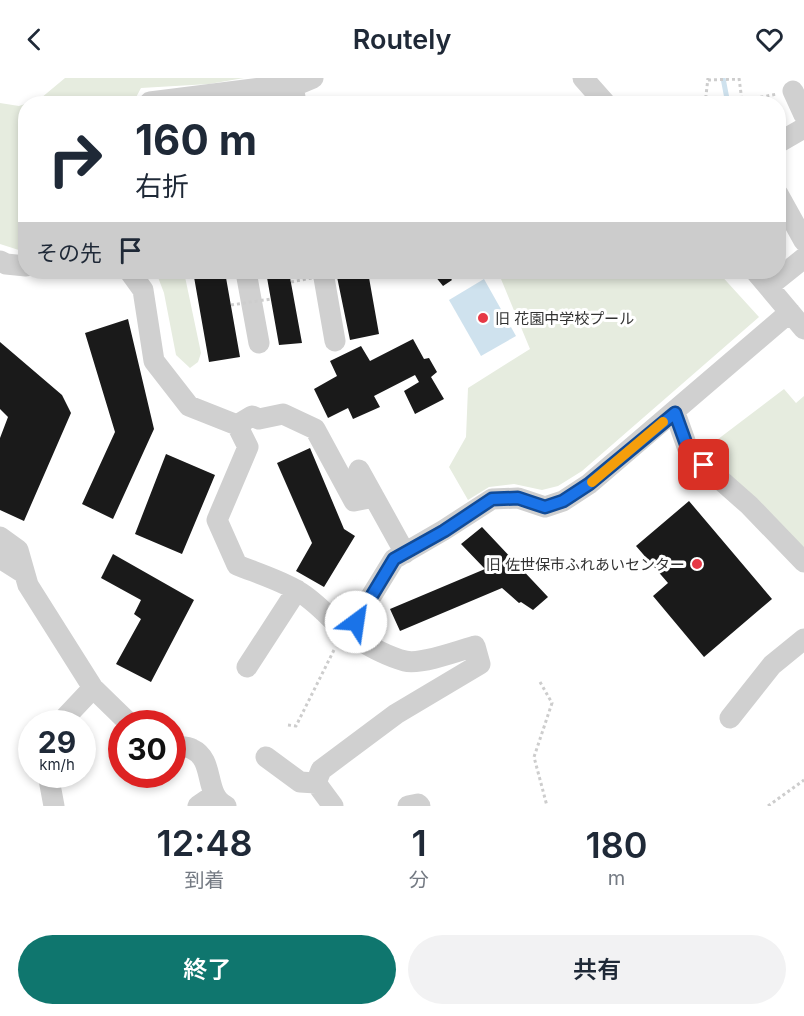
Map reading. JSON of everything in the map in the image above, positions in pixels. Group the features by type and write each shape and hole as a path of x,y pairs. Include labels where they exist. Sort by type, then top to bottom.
{"street":[{"path":"583,78 599,96"},
{"path":"238,96 300,88"},
{"path":"793,91 804,115"},
{"path":"786,138 804,128"},
{"path":"786,208 804,241"},
{"path":"786,267 804,258"},
{"path":"0,261 18,265"},
{"path":"135,279 143,290 154,361 189,406 237,425 248,447 217,520 237,566 297,590 315,603 348,634 371,648 406,662 442,656 475,646 480,664 396,714 321,770 316,783"},
{"path":"247,279 258,343"},
{"path":"331,279 335,341"},
{"path":"763,279 804,330"},
{"path":"348,634 394,559 444,531 492,499 518,498 545,507 563,501 589,484 675,413 790,312"},
{"path":"675,413 689,452 749,505 804,562"},
{"path":"237,425 252,416 259,419 283,414 315,429 354,501 374,497"},
{"path":"359,470 405,553"},
{"path":"0,537 18,550 28,585 93,688 116,710"},
{"path":"0,558 25,574"},
{"path":"246,667 297,590"},
{"path":"730,718 772,665 804,639"},
{"path":"72,710 93,688"},
{"path":"186,747 191,748 204,757 213,802"},
{"path":"266,757 300,782 316,783 333,806"},
{"path":"51,788 54,806"},
{"path":"408,806 418,804 420,806"}],"path":[{"path":"706,96 708,79 739,78 741,96"},
{"path":"768,96 793,91"},
{"path":"291,282 303,279"},
{"path":"231,305 271,298"},
{"path":"288,725 296,726 338,643 348,634"},
{"path":"540,682 552,703 534,757 547,806"},
{"path":"768,806 804,780"}],"shaded area":[{"path":"65,78 244,78 209,84 141,88 137,96 43,96"},
{"path":"0,103 18,106 18,250 0,244"},
{"path":"159,279 185,279 201,353 198,362 190,368 176,355 164,293"},
{"path":"501,279 724,279 759,317 582,471 558,486 542,490 514,484 489,487 468,500 449,467 466,437 468,388 530,349"},
{"path":"784,389 796,403 804,396 804,560 701,452"}],"water":[{"name":"旧 花園中学校プール","path":"484,279 516,336 481,356 449,300"}],"building":[{"path":"194,279 226,279 240,357 209,362"},
{"path":"267,279 290,279 302,343 279,345"},
{"path":"337,279 369,279 379,334 350,340"},
{"path":"437,279 451,279 452,280 443,286"},
{"path":"128,319 154,429 113,519 82,504 115,432 85,333"},
{"path":"413,339 424,359 429,358 437,372 431,377 444,399 415,414 404,391 419,382 415,375 374,396 380,407 353,419 348,408 328,418 314,389 337,376 330,361 361,346 370,361"},
{"path":"0,342 62,395 71,413 24,521 0,510 0,438 8,417 0,409"},
{"path":"310,448 344,529 355,536 324,587 296,571 312,543 277,463"},
{"path":"166,454 215,475 182,554 135,534"},
{"name":"旧 佐世保市ふれあいセンター","path":"689,501 772,599 704,657 653,596 668,583 636,546"},
{"path":"482,527 548,597 533,610 519,603 502,588 400,631 390,609 485,569 461,544"},
{"path":"113,554 194,600 151,682 116,664 141,619 134,614 141,600 101,578"}],"waterway":[{"path":"723,78 726,96"}],"slow traffic":[{"path":"592,482 663,422"}],"place":[{"name":"旧 花園中学校プール","path":"483,318"},
{"name":"旧 佐世保市ふれあいセンター","path":"697,564"}],"route":[{"path":"356,622 394,559 444,531 492,499 518,498 545,507 563,501 589,484 675,413 689,452 704,465"}]}
